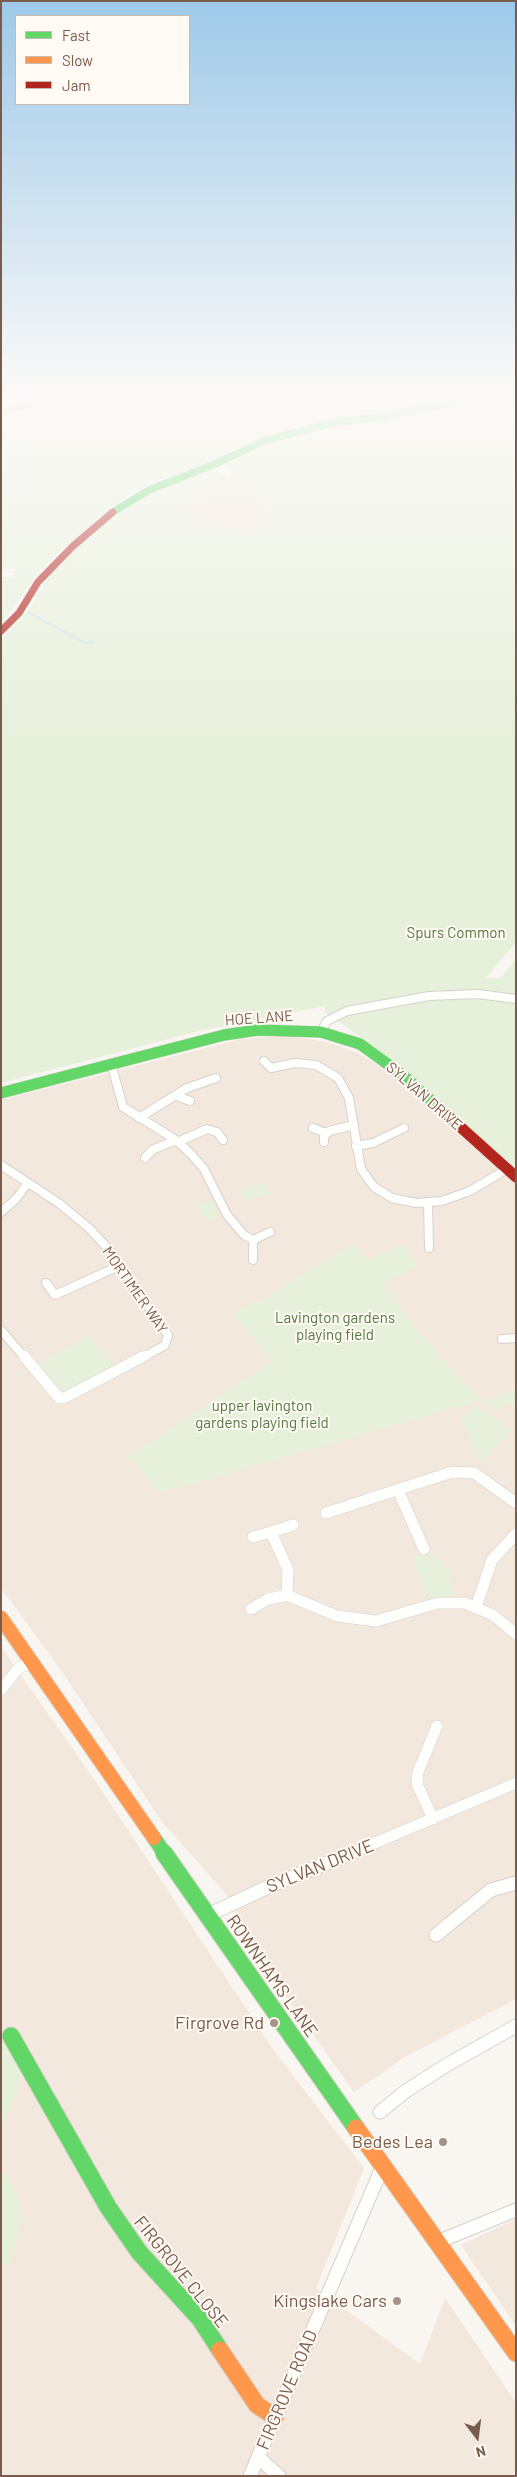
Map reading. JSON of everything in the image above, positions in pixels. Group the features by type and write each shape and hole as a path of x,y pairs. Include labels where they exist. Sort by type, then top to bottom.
{"street":[{"path":"1,630 19,613 38,582 68,551 110,515"},
{"path":"321,1032 327,1021 346,1011 429,996 478,994 516,999"},
{"name":"HOE LANE","path":"1,1093 224,1035 267,1030 321,1032"},
{"name":"SYLVAN DRIVE","path":"321,1032 360,1044 404,1076 516,1177"},
{"path":"264,1061 276,1077"},
{"path":"111,1063 123,1107 177,1141 204,1169 227,1215 244,1235 253,1240"},
{"path":"271,1068 287,1064 306,1063 329,1071 338,1078 347,1091 361,1169 374,1187 392,1198 428,1203 470,1191 507,1169"},
{"path":"138,1118 177,1096 187,1088 216,1078"},
{"path":"177,1096 190,1101"},
{"path":"313,1128 325,1138 336,1128 354,1125"},
{"path":"356,1146 379,1141 404,1128"},
{"path":"145,1158 152,1150 208,1129 217,1132 223,1140"},
{"name":"MORTIMER WAY","path":"1,1165 26,1184 60,1204 86,1224 113,1254 119,1266 168,1335 168,1341 157,1350 84,1390 69,1397 58,1398 1,1330"},
{"path":"1,1212 16,1199 26,1184"},
{"path":"428,1203 429,1248"},
{"path":"253,1240 270,1232"},
{"path":"253,1240 253,1260"},
{"path":"46,1283 55,1296 93,1276 119,1266"},
{"path":"502,1339 516,1338"},
{"path":"326,1513 452,1472 474,1473 516,1503"},
{"path":"398,1490 424,1549"},
{"path":"252,1537 293,1525"},
{"path":"271,1532 288,1570 287,1596"},
{"path":"476,1607 492,1560 516,1534"},
{"path":"251,1609 268,1599 287,1596 337,1616 356,1620 376,1620 438,1603 464,1603 499,1619 516,1634"},
{"name":"ROWNHAMS LANE","path":"1,1618 383,2167 516,2353"},
{"path":"1,1690 18,1669 30,1661"},
{"path":"433,1820 417,1784 418,1772 437,1726"},
{"name":"SYLVAN DRIVE","path":"208,1914 270,1886 433,1820 498,1789 515,1786"},
{"path":"436,1934 491,1890 516,1883"},
{"path":"380,2112 406,2091 445,2066 516,2026"},
{"name":"FIRGROVE CLOSE","path":"11,2036 108,2206 134,2245 200,2319 257,2405 275,2417"},
{"name":"FIRGROVE ROAD","path":"250,2476 383,2167"},
{"path":"437,2242 516,2210"},
{"path":"258,2457 279,2476"}],"shaded area":[{"path":"193,515 268,515 272,525 263,526 248,533 213,526 205,530 192,525 202,521"},
{"path":"287,1036 327,1042 358,1053 385,1069 516,1184 516,1999 405,2057 354,2092 265,1967 226,1894 163,1823 61,1670 1,1588 1,1100 242,1039"},
{"path":"1,1647 96,1782 275,2052 364,2168 316,2288 420,2364 445,2298 516,2403 516,2476 1,2476"},
{"path":"516,2219 516,2326 461,2245"}],"green space":[{"path":"1,515 104,515 71,541 40,571 1,624 1,577 14,577 16,569 1,569"},
{"name":"Spurs Common","path":"118,515 194,515 202,521 193,525 205,530 213,526 248,533 263,526 271,525 268,515 516,515 516,942 486,978 501,978 516,959 516,1169 405,1069 325,1012 326,1006 199,1031 1,1083 1,639 30,608 49,576 89,536"},
{"path":"262,1182 272,1195 245,1200 239,1192"},
{"path":"213,1200 213,1209 218,1217 208,1222 196,1205"},
{"path":"354,1244 366,1260 403,1244 417,1266 382,1283 404,1314 445,1363 481,1400 160,1493 128,1457 272,1361 233,1315 250,1303 265,1300 279,1288"},
{"path":"90,1335 114,1367 69,1391 58,1389 37,1364"},
{"path":"516,1388 516,1401 496,1410 481,1400 498,1398"},
{"path":"476,1406 511,1432 480,1463 461,1418"},
{"path":"431,1552 448,1570 451,1581 451,1595 428,1598 411,1557"},
{"path":"1,2043 7,2043 20,2069 16,2097 1,2125"},
{"path":"1,2170 15,2189 22,2212 10,2264 1,2263"}],"waterway":[{"path":"29,613 85,643 94,642"}],"traffic: fast":[{"path":"1,1093 224,1035 258,1030 321,1032 360,1044 404,1076 446,1114"},
{"path":"154,1838 356,2128"},
{"path":"11,2036 108,2207 139,2252 200,2319 220,2350"}],"traffic: slow":[{"path":"1,1618 154,1838"},
{"path":"356,2128 516,2353"},
{"path":"220,2350 257,2405 275,2417"}],"traffic: jam":[{"path":"1,631 19,613 38,582 73,546 110,515"},
{"path":"446,1114 516,1177"}],"place":[{"name":"Firgrove Rd","path":"274,2023"},
{"name":"Bedes Lea","path":"443,2142"},
{"name":"Kingslake Cars","path":"397,2301"}],"park label":[{"name":"Lavington gardens playing field","path":"335,1326"},
{"name":"upper lavington gardens playing field","path":"262,1414"}]}
